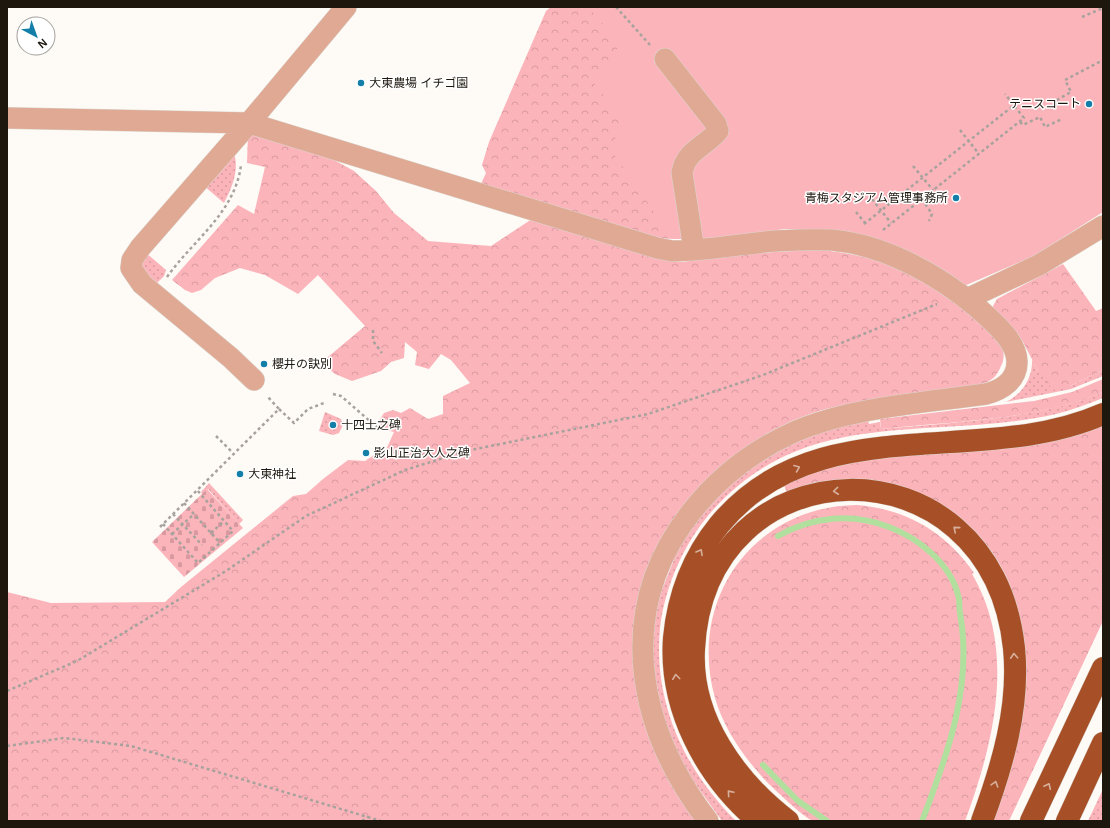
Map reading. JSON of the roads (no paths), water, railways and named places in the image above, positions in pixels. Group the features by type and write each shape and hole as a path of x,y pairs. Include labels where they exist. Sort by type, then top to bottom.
{"highway":[{"path":"758,821 728,790 706,761 687,722 676,682 674,664 675,634 683,595 695,563 703,547 724,520 746,498 763,486 796,468 832,456 891,445 1003,437 1030,433 1062,428 1103,414"},
{"path":"788,821 756,793 745,780 732,764 711,728 700,700 695,675 693,656 697,619 701,600 718,566 729,549 755,523 782,506 806,496 824,492 850,490 881,492 899,496 917,503 942,517 964,536 977,550 993,575 1002,595 1014,649 1014,694 1012,715 1002,759 982,821"},
{"path":"1031,821 1103,668"},
{"path":"1067,821 1103,743"}],"street":[{"path":"254,380 231,358 153,293 135,276 131,268 132,260 140,248 243,130 346,7"},
{"path":"664,59 716,124 718,131 714,136 688,156 683,164 682,172 694,250"},
{"path":"7,118 243,130 672,251 791,240 840,242 878,251 902,260 932,276 967,299 994,322 1012,346 1017,363 1010,382 999,390 986,394 841,416 794,432 753,454 715,485 687,517 667,550 651,588 644,618 642,647 646,686 656,726 670,762 708,821"},
{"path":"967,299 1039,265 1103,226"}],"waterway":[{"path":"778,536 805,524 833,519 847,518 875,523 900,532 921,545 940,562 954,583 959,599 963,640 961,693 949,745 922,821"},
{"path":"763,765 798,801 827,821"}],"place":[{"name":"大東農場 イチゴ園","path":"361,83"},
{"name":"テニスコート","path":"1089,104"},
{"name":"青梅スタジアム管理事務所","path":"956,198"},
{"name":"櫻井の訣別","path":"264,364"},
{"name":"十四士之碑","path":"333,425"},
{"name":"影山正治大人之碑","path":"366,453"},
{"name":"大東神社","path":"240,474"}]}
